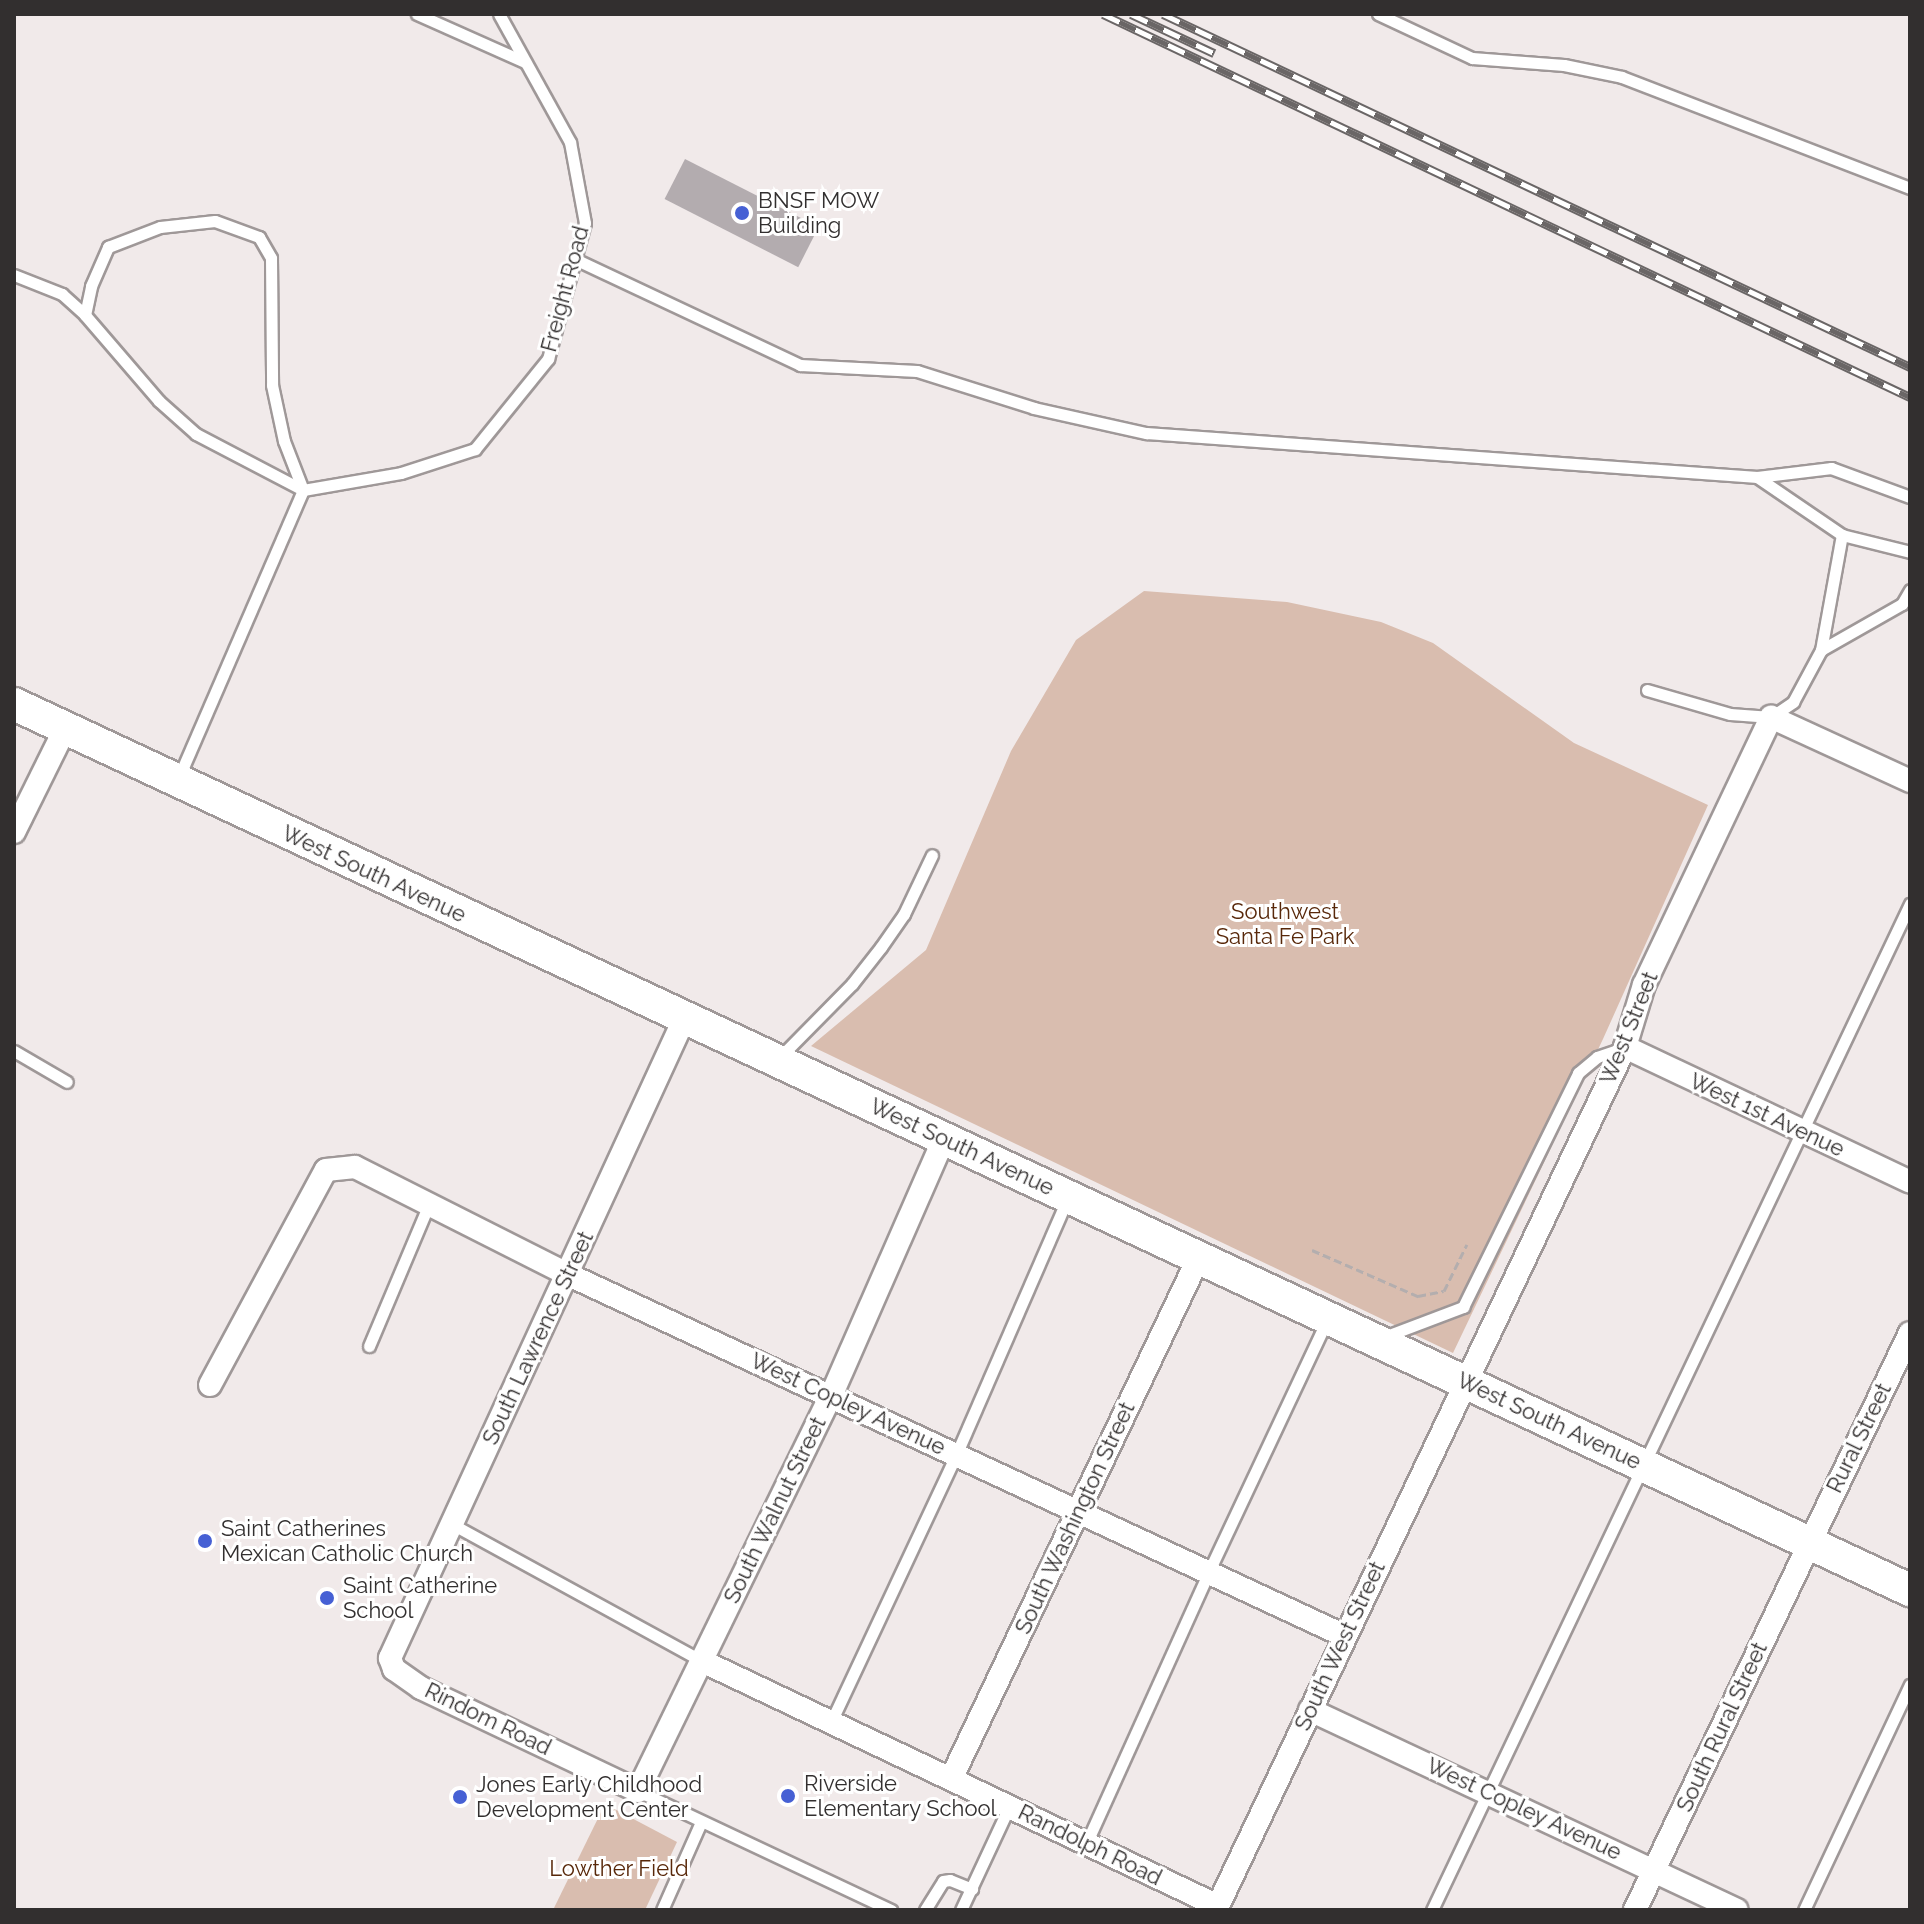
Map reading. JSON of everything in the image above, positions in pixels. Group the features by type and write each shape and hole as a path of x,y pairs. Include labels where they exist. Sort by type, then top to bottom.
{"main road":[{"name":"West South Avenue","path":"14,704 1910,1590"}],"street":[{"path":"1771,717 1910,781"},
{"name":"West Street","path":"1466,1382 1625,1047 1644,985 1771,717"},
{"path":"14,832 65,729"},
{"name":"South Lawrence Street","path":"390,1658 450,1523 569,1275 685,1017"},
{"name":"West 1st Avenue","path":"1625,1047 1910,1182"},
{"name":"South Walnut Street","path":"638,1791 831,1396 944,1139"},
{"name":"West Copley Avenue","path":"210,1385 326,1170 355,1167 569,1275 1345,1636"},
{"name":"South Washington Street","path":"951,1779 1199,1257"},
{"name":"Rural Street","path":"1808,1543 1910,1333"},
{"name":"South West Street","path":"1217,1908 1466,1382"},
{"name":"South Rural Street","path":"1635,1910 1808,1543"},
{"name":"Rindom Road","path":"390,1658 394,1669 421,1688 638,1791"},
{"name":"Randolph Road","path":"702,1661 1217,1908"},
{"name":"West Copley Avenue","path":"1310,1710 1736,1910"}],"lane":[{"path":"417,14 525,62"},
{"name":"Freight Road","path":"303,490 401,473 475,449 548,359 585,223 570,142 499,14"},
{"path":"1378,14 1472,58 1564,65 1622,77 1910,188"},
{"path":"85,315 91,286 108,247 160,227 215,221 259,237 271,258 272,385 284,441 303,490 177,781"},
{"path":"575,259 800,365 917,371 1034,408 1146,433 1757,477 1831,468 1910,497"},
{"path":"14,275 62,294 85,315 159,401 196,434 303,490"},
{"path":"1757,477 1842,535 1910,552"},
{"name":"West Street","path":"1771,717 1793,702 1821,650 1842,535"},
{"path":"1821,650 1902,604 1910,590"},
{"path":"1647,690 1730,714 1771,717"},
{"path":"777,1060 852,984 881,947 904,914 932,855"},
{"path":"1432,1910 1485,1791 1910,904"},
{"path":"1376,1340 1440,1319 1463,1307 1578,1073 1597,1057 1625,1047"},
{"path":"14,1051 67,1082"},
{"path":"831,1722 956,1455 1069,1196"},
{"path":"369,1346 429,1203"},
{"path":"1086,1844 1328,1318"},
{"path":"450,1523 702,1661"},
{"path":"1804,1910 1910,1685"},
{"path":"638,1791 891,1910"},
{"path":"961,1910 1009,1807"},
{"path":"666,1907 701,1822"},
{"path":"925,1910 943,1881 950,1880 972,1889"}],"path":[{"path":"1312,1250 1418,1296 1444,1291 1467,1244"},
{"path":"1447,1284 1449,1292"}],"green space":[{"name":"Southwest Santa Fe Park","path":"1144,591 1287,602 1381,622 1433,643 1574,743 1708,805 1603,1039 1453,1353 811,1046 926,950 1011,751 1076,640"},
{"name":"Lowther Field","path":"605,1804 677,1842 645,1910 553,1910"}],"building":[{"name":"BNSF MOW Building","path":"685,159 819,227 798,267 665,199"}],"railway":[{"path":"1103,14 1910,397"},
{"path":"1131,14 1214,53"},
{"path":"1163,14 1910,367"}],"place":[{"name":"BNSF MOW Building","path":"742,213"},
{"name":"Saint Catherines Mexican Catholic Church","path":"205,1541"},
{"name":"Saint Catherine School","path":"327,1598"},
{"name":"Riverside Elementary School","path":"788,1796"},
{"name":"Jones Early Childhood Development Center","path":"460,1797"}]}
